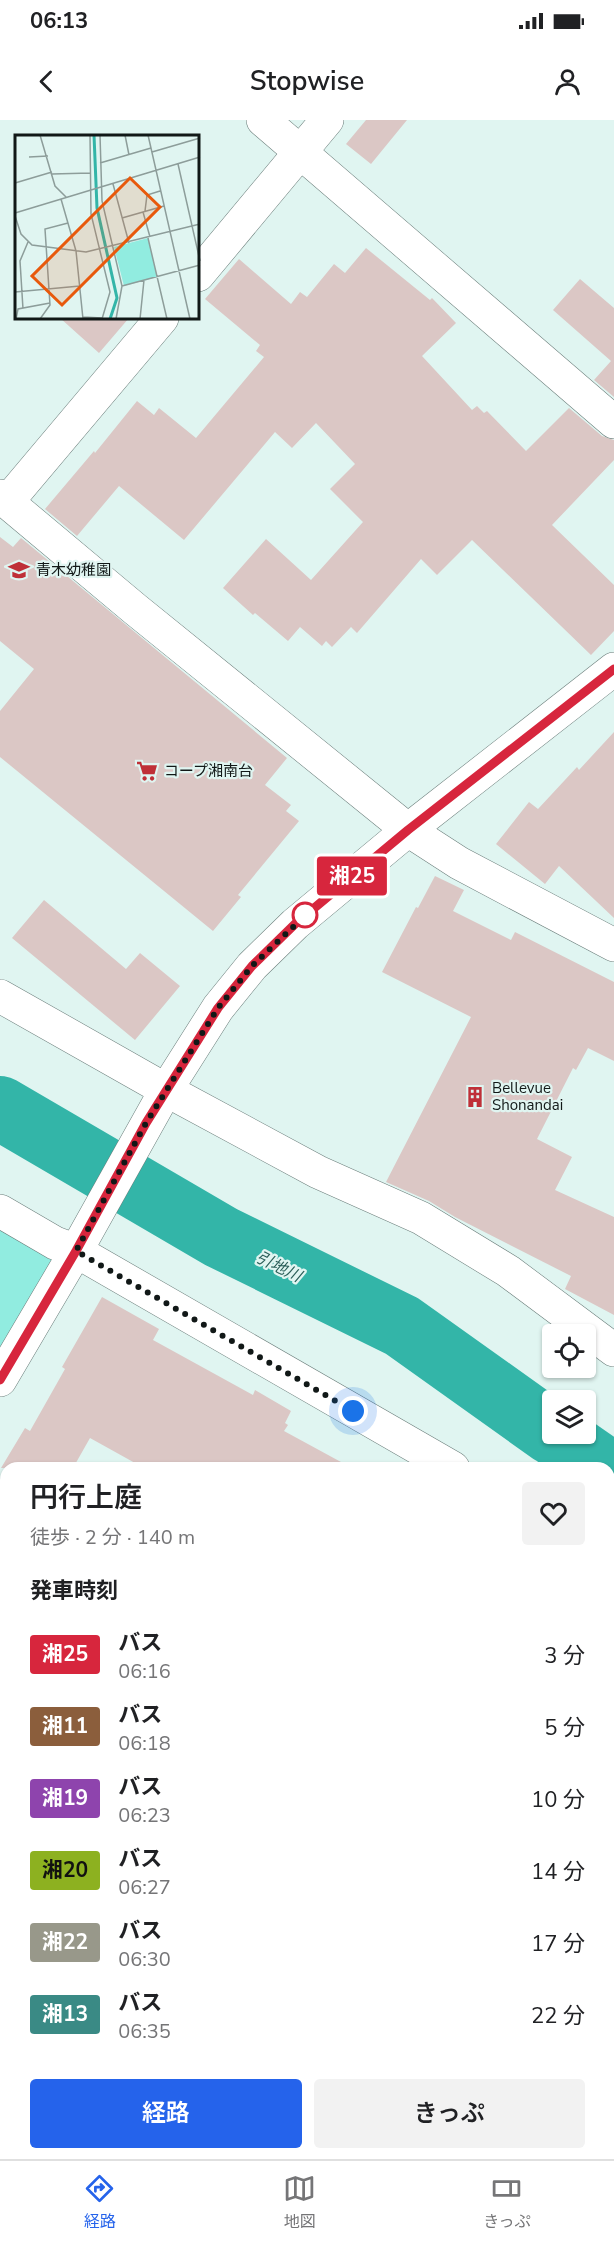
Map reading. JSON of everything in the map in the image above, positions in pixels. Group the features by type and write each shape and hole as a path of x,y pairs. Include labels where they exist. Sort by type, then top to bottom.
{"street":[{"path":"263,120 614,422"},
{"path":"200,272 327,120"},
{"path":"160,320 4,499 135,609 408,830 459,863 614,945"},
{"path":"0,1380 76,1251 166,1090 218,1008 252,966 295,924 408,830 614,669"},
{"path":"0,996 166,1090 318,1172 422,1218 508,1271 614,1350"},
{"path":"0,1211 56,1243 76,1251 443,1462"}],"shaded area":[{"path":"0,1211 66,1267 0,1381"}],"building":[{"path":"366,120 407,120 371,164 346,144"},
{"path":"366,248 430,300 432,298 456,323 422,356 472,410 477,406 484,413 487,411 526,451 569,408 602,436 614,440 614,460 552,525 614,585 614,631 591,655 472,540 437,575 421,559 357,633 351,627 332,647 326,641 322,646 300,627 288,641 255,613 253,615 223,588 266,539 311,580 363,522 330,489 355,464 316,423 292,448 275,432 184,540 119,486 77,536 45,509 137,401 154,415 159,408 196,438 264,357 256,351 260,345 205,299 239,259 291,304 300,292 307,297 334,264 345,273"},
{"path":"580,279 614,308 614,397 594,380 611,361 553,310"},
{"path":"62,320 127,320 99,353"},
{"name":"コープ湘南台","path":"0,537 13,547 21,538 287,758 265,785 291,805 286,811 299,821 238,895 241,897 213,931 0,757 0,711 34,669 0,641"},
{"path":"614,732 614,918 559,866 545,884 496,844 529,802 538,809"},
{"name":"Bellevue Shonandai","path":"435,876 464,890 453,911 511,940 515,932 614,982 614,1061 588,1048 576,1070 573,1068 537,1139 572,1157 555,1190 614,1217 614,1315 565,1289 571,1276 455,1217 429,1201 386,1182 471,1017 382,972"},
{"path":"44,900 126,969 140,953 180,986 135,1040 12,938"},
{"path":"102,1297 159,1329 153,1340 253,1395 255,1390 291,1411 284,1431 341,1462 133,1462 90,1438 76,1462 5,1462 25,1428 30,1431 65,1369 62,1367"}],"waterway":[{"name":"引地川","path":"0,1108 221,1237 402,1326 542,1426"},
{"name":"引地川","path":"568,1444 594,1462"}],"bus line":[{"name":"湘25","path":"0,1380 76,1251 166,1090 218,1008 252,966 295,924 408,830 614,669"}],"place":[{"name":"青木幼稚園","path":"19,570"},
{"name":"コープ湘南台","path":"147,771"},
{"name":"Bellevue Shonandai","path":"475,1097"}],"route":[{"path":"305,915 311,910 252,966 218,1008 146,1123 76,1251 353,1411"}]}
